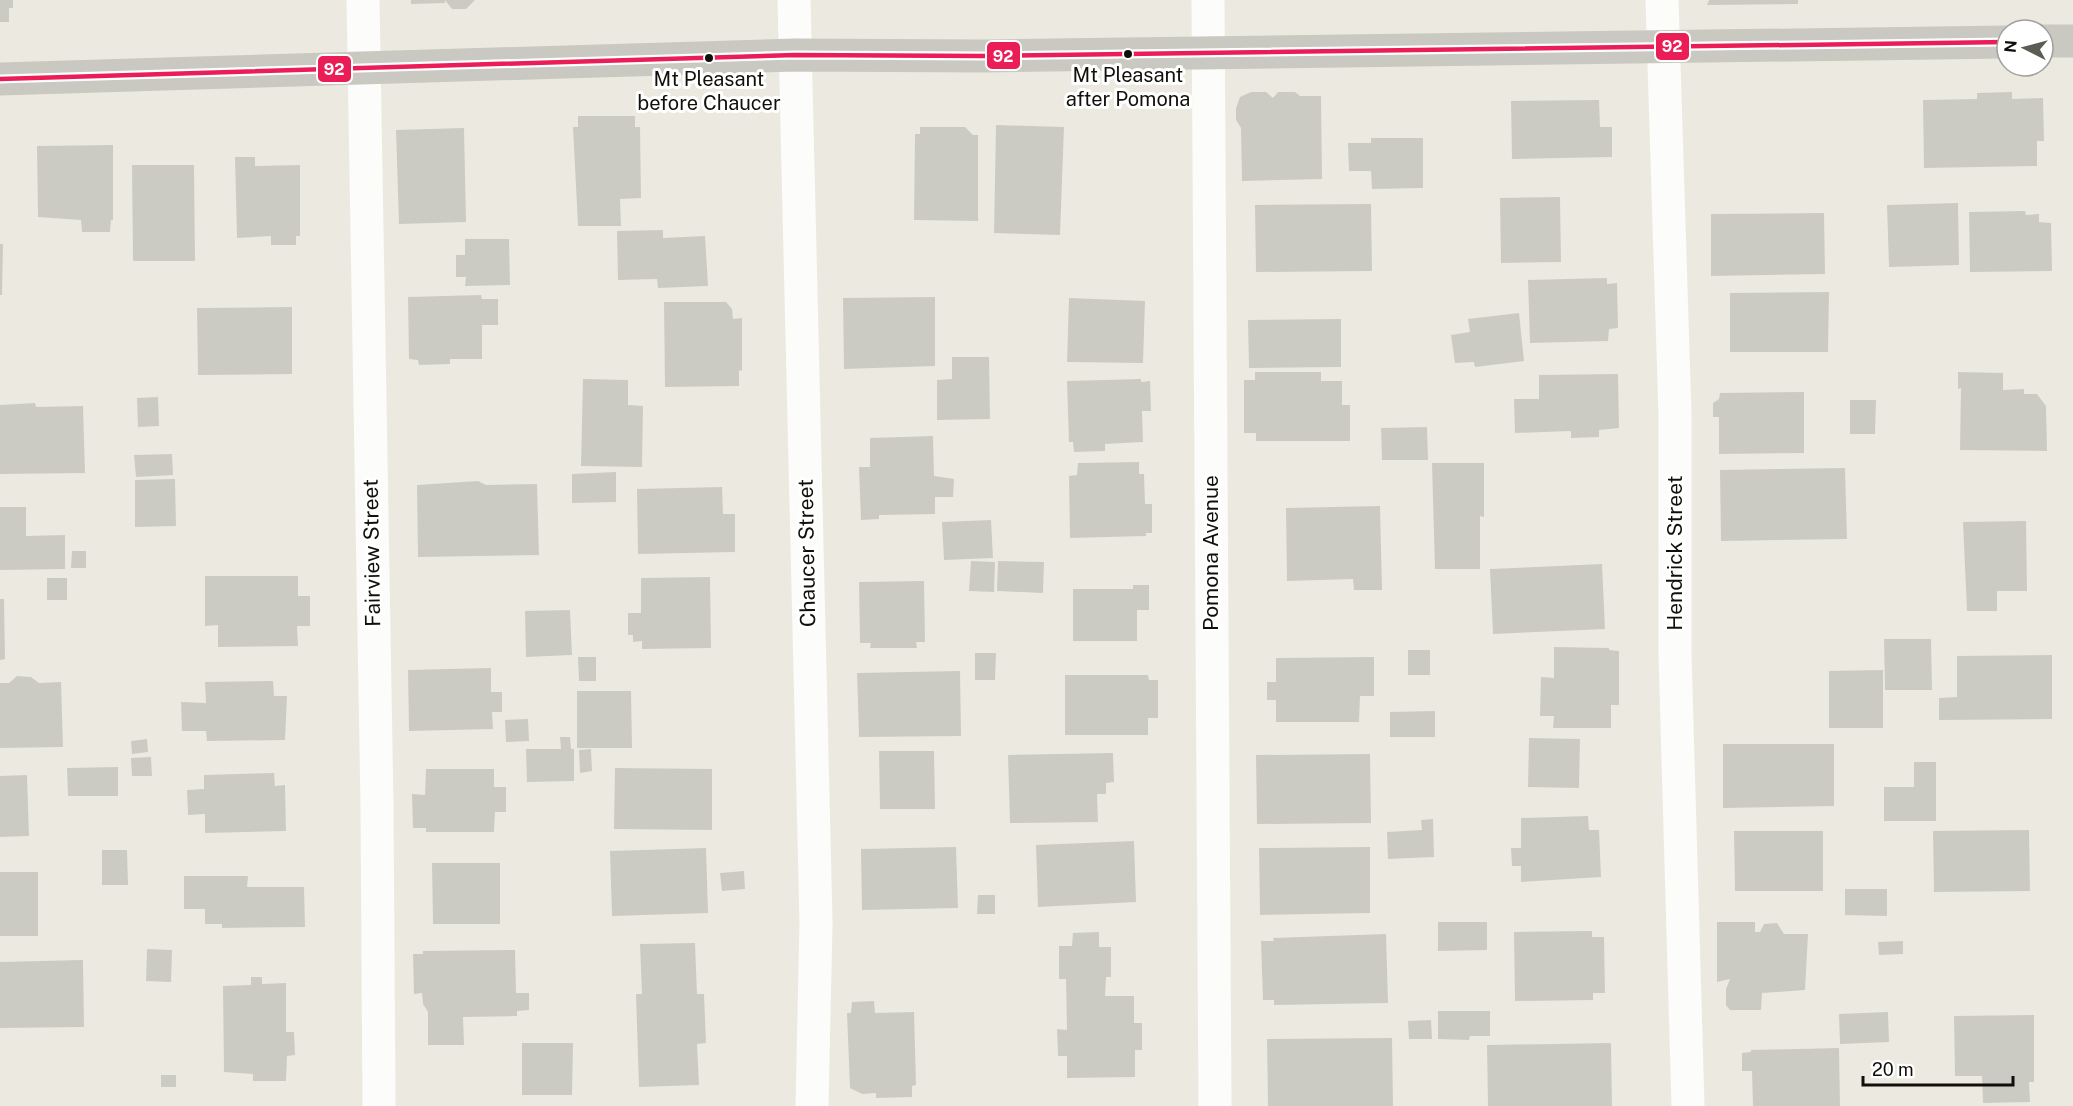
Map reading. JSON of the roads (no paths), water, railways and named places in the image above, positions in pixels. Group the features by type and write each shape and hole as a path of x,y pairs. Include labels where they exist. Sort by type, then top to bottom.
{"main road":[{"path":"2055,42 2073,41"},
{"path":"0,79 795,55 984,56 1208,51 1995,42"}],"street":[{"name":"Fairview Street","path":"363,0 377,793 379,1106"},
{"name":"Chaucer Street","path":"794,0 816,923 812,1106"},
{"name":"Pomona Avenue","path":"1208,0 1215,1106"},
{"name":"Hendrick Street","path":"1662,0 1675,415 1675,655 1688,1106"}],"place":[{"name":"Mt Pleasant after Pomona","path":"1128,54"},
{"name":"Mt Pleasant before Chaucer","path":"709,58"}]}
